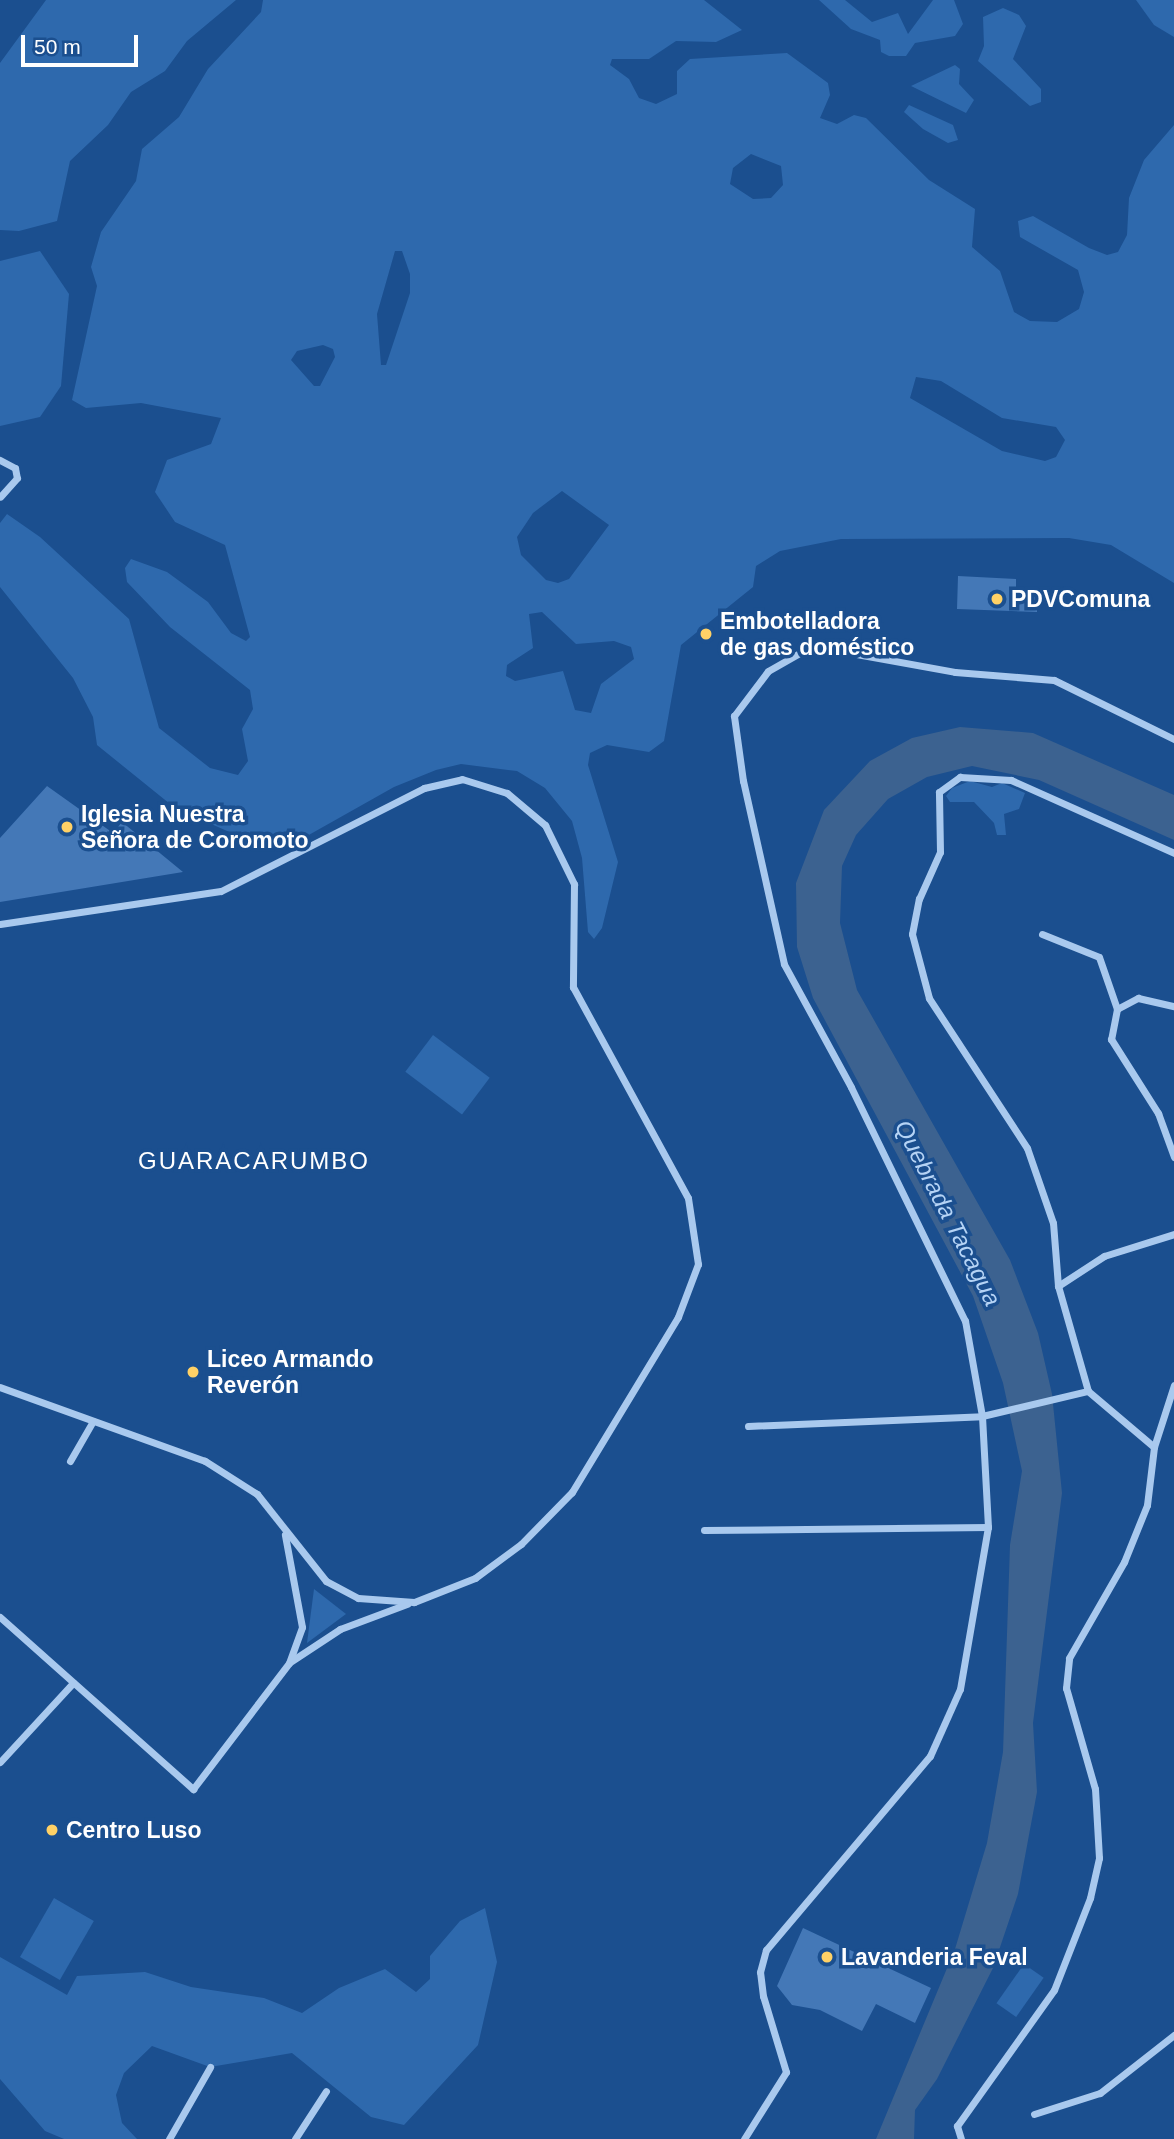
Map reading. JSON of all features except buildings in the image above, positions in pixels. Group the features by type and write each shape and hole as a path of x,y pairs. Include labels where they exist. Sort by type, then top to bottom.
{"street":[{"path":"0,460 15,468 17,478 0,497"},
{"path":"744,2139 786,2072 763,1996 760,1972 766,1950 930,1756 960,1689 988,1527 982,1416 965,1321 851,1087 784,964 748,808 734,716 768,671 812,646 955,671 1054,680 1174,739"},
{"path":"1154,1447 1085,1394 1058,1286 1053,1223 1027,1148 929,998 912,934 919,899 940,852 939,792 960,777 1011,780 1174,853"},
{"path":"0,924 221,891 424,789 462,779 507,793 545,825 574,884 573,987 688,1198 698,1264 678,1317 572,1492 521,1544 475,1578 340,1629 289,1663"},
{"path":"1042,934 1099,957 1117,1009 1111,1039 1157,1113 1174,1157"},
{"path":"1117,1009 1138,998 1174,1006"},
{"path":"1058,1286 1104,1256 1174,1234"},
{"path":"961,2139 957,2126 1054,1990 1090,1898 1099,1858 1095,1790 1066,1688 1069,1658 1124,1562 1147,1505 1154,1447 1174,1385"},
{"path":"0,1387 205,1461 257,1494 326,1581 358,1598 414,1602"},
{"path":"748,1426 982,1416 1085,1394"},
{"path":"70,1461 91,1420"},
{"path":"704,1530 988,1527"},
{"path":"0,1617 193,1789 289,1663 302,1627 284,1531"},
{"path":"0,1762 73,1683"},
{"path":"1034,2114 1100,2093 1174,2035"},
{"path":"169,2139 210,2067"},
{"path":"295,2139 326,2091"}],"shaded area":[{"path":"46,0 236,0 187,41 165,71 131,92 108,125 70,161 57,221 19,231 0,230 0,63"},
{"path":"263,0 704,0 742,30 716,42 676,41 649,59 612,59 610,65 629,79 639,98 656,104 677,94 677,71 690,59 787,53 828,83 830,95 820,118 837,124 854,115 866,118 929,180 975,209 972,247 1000,271 1014,312 1030,321 1057,322 1079,309 1084,292 1078,270 1020,237 1018,221 1033,216 1089,248 1107,255 1118,252 1127,235 1129,198 1144,160 1174,125 1174,583 1111,545 1069,538 841,539 780,551 756,566 753,587 681,645 664,741 649,752 607,745 590,753 588,765 618,862 602,928 594,939 588,932 582,858 572,821 545,788 517,771 461,764 436,770 394,787 291,845 271,847 243,838 175,808 97,745 93,717 73,678 0,587 0,523 7,514 40,537 129,619 159,728 210,768 238,775 248,761 242,729 253,709 250,690 170,627 127,582 125,568 131,559 167,572 208,602 231,633 246,641 250,637 225,545 175,522 155,492 167,460 211,444 221,418 141,403 86,408 72,400 97,286 91,267 101,232 136,181 142,149 179,117 208,69 261,12","holes":["751,154 781,166 783,185 771,198 753,199 730,184 733,168","395,251 402,251 410,274 410,293 386,365 381,365 377,314","323,345 333,349 335,357 320,386 314,386 291,360 297,351","916,377 941,381 1002,418 1056,427 1065,440 1056,457 1045,461 1002,451 910,398","562,491 609,525 569,579 558,583 546,580 521,555 517,537 533,513","542,612 576,644 614,641 631,647 634,659 601,684 591,713 575,710 563,671 515,681 506,676 507,665 533,648 529,614"]},
{"path":"819,0 845,0 872,22 898,13 908,34 933,0 954,0 963,24 955,36 915,43 906,56 889,56 881,52 880,40 851,29"},
{"path":"1136,0 1174,0 1174,37 1154,25"},
{"path":"1003,8 1019,15 1026,26 1013,59 1041,89 1041,102 1030,106 978,61 984,46 983,17"},
{"path":"955,65 960,69 959,84 974,100 966,113 911,86"},
{"path":"909,105 953,125 958,140 948,143 923,129 904,112"},
{"path":"40,251 69,294 61,386 40,417 0,426 0,261"},
{"path":"970,781 992,787 1002,783 1025,793 1019,809 1004,814 1006,835 997,835 994,823 974,802 950,802 946,796 952,788"},
{"path":"433,1035 490,1078 462,1114 405,1072"},
{"path":"314,1589 346,1614 307,1643"},
{"path":"54,1898 94,1921 60,1980 20,1957"},
{"path":"485,1908 497,1962 478,2045 404,2125 371,2117 292,2053 210,2067 152,2046 124,2073 116,2095 122,2123 137,2139 64,2139 45,2131 0,2079 0,1957 67,1995 77,1976 145,1972 191,1987 264,1998 302,2013 339,1988 385,1969 416,1992 430,1979 430,1956 460,1921"},
{"path":"1024,1964 1044,1978 1016,2017 996,2003"}],"water":[{"name":"Quebrada Tacagua","path":"960,727 1033,733 1174,795 1174,840 1039,780 972,766 927,777 888,799 856,835 842,866 840,923 857,990 1010,1260 1038,1333 1052,1394 1062,1493 1033,1723 1037,1792 1018,1894 993,1968 937,2079 915,2110 914,2139 876,2139 955,1949 987,1843 1003,1752 1010,1545 1022,1471 1003,1383 973,1296 813,998 797,947 796,883 824,810 870,761 912,738"}],"place":[{"name":"PDVComuna","path":"997,599"},
{"name":"Embotelladora de gas doméstico","path":"706,634"},
{"name":"Iglesia Nuestra Señora de Coromoto","path":"67,827"},
{"name":"Liceo Armando Reverón","path":"193,1372"},
{"name":"Centro Luso","path":"52,1830"},
{"name":"Lavanderia Feval","path":"827,1957"}],"district":[{"name":"GUARACARUMBO","path":"254,1161"}]}
